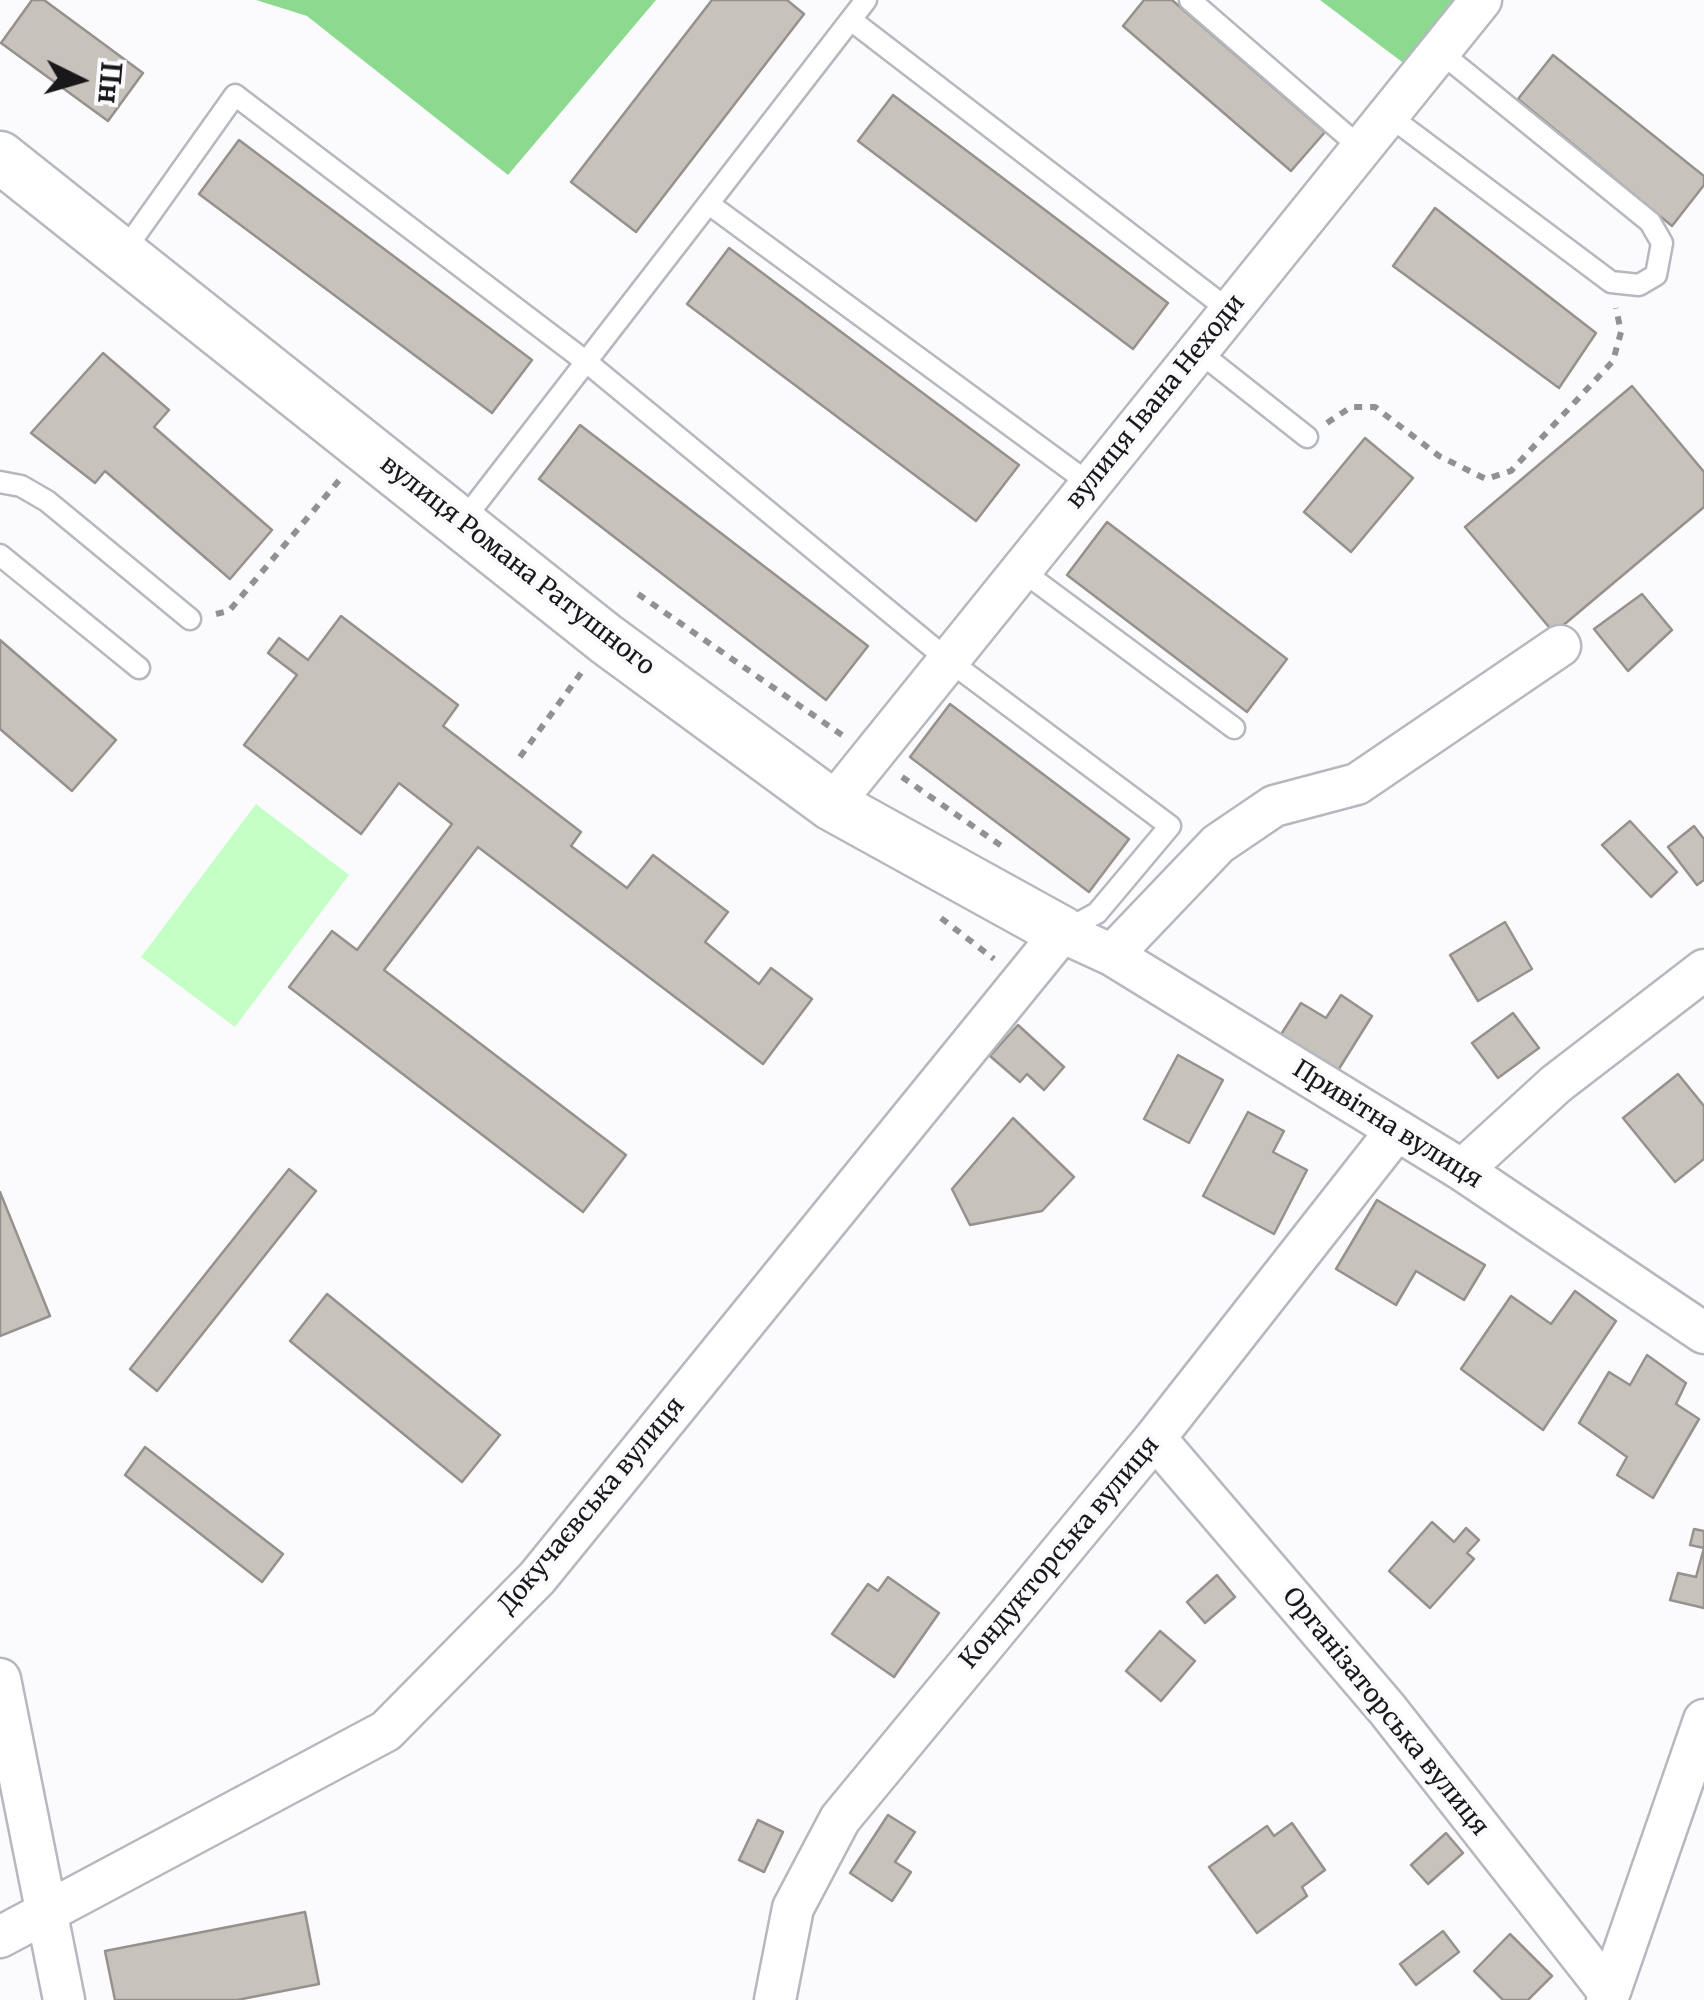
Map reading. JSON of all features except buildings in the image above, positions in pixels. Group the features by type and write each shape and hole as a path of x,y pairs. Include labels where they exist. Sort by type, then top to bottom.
{"street":[{"name":"вулиця Івана Неходи","path":"832,805 1481,0"},
{"name":"вулиця Романа Ратушного","path":"0,158 606,639 832,805 1062,932"},
{"path":"1112,955 1218,844 1274,806 1357,784 1560,646"},
{"name":"Привітна вулиця","path":"1062,932 1112,955 1462,1170 1704,1333"},
{"name":"Докучаєвська вулиця","path":"0,1937 386,1731 537,1578 1062,932"},
{"path":"1462,1170 1556,1084 1704,970"},
{"name":"Кондукторська вулиця","path":"775,2000 793,1908 840,1819 1154,1438 1396,1131"},
{"name":"Організаторська вулиця","path":"1154,1438 1387,1710 1608,1996"},
{"path":"0,1679 64,2000"},
{"path":"1608,1996 1704,1720"}],"lane":[{"path":"462,522 589,364 866,0"},
{"path":"1190,0 1361,148"},
{"path":"851,20 1230,311"},
{"path":"1388,115 1611,282 1639,285 1656,274 1662,243 1650,222 1440,52"},
{"path":"121,256 235,95 589,364 948,660 1170,826 1097,912 1062,932"},
{"path":"709,204 1090,484"},
{"path":"1198,351 1307,437"},
{"path":"0,482 21,486 47,500 190,619"},
{"path":"0,556 140,668"},
{"path":"1021,570 1234,728"}],"path":[{"path":"1307,437 1351,406 1375,407 1439,456 1486,479 1511,471 1614,361 1622,332 1611,282"},
{"path":"190,619 230,612 366,448"},
{"path":"520,757 592,659"}],"green space":[{"path":"256,0 656,0 508,175 307,16"},
{"path":"1320,0 1463,0 1410,68"},
{"path":"256,804 349,875 235,1027 141,957"}]}
